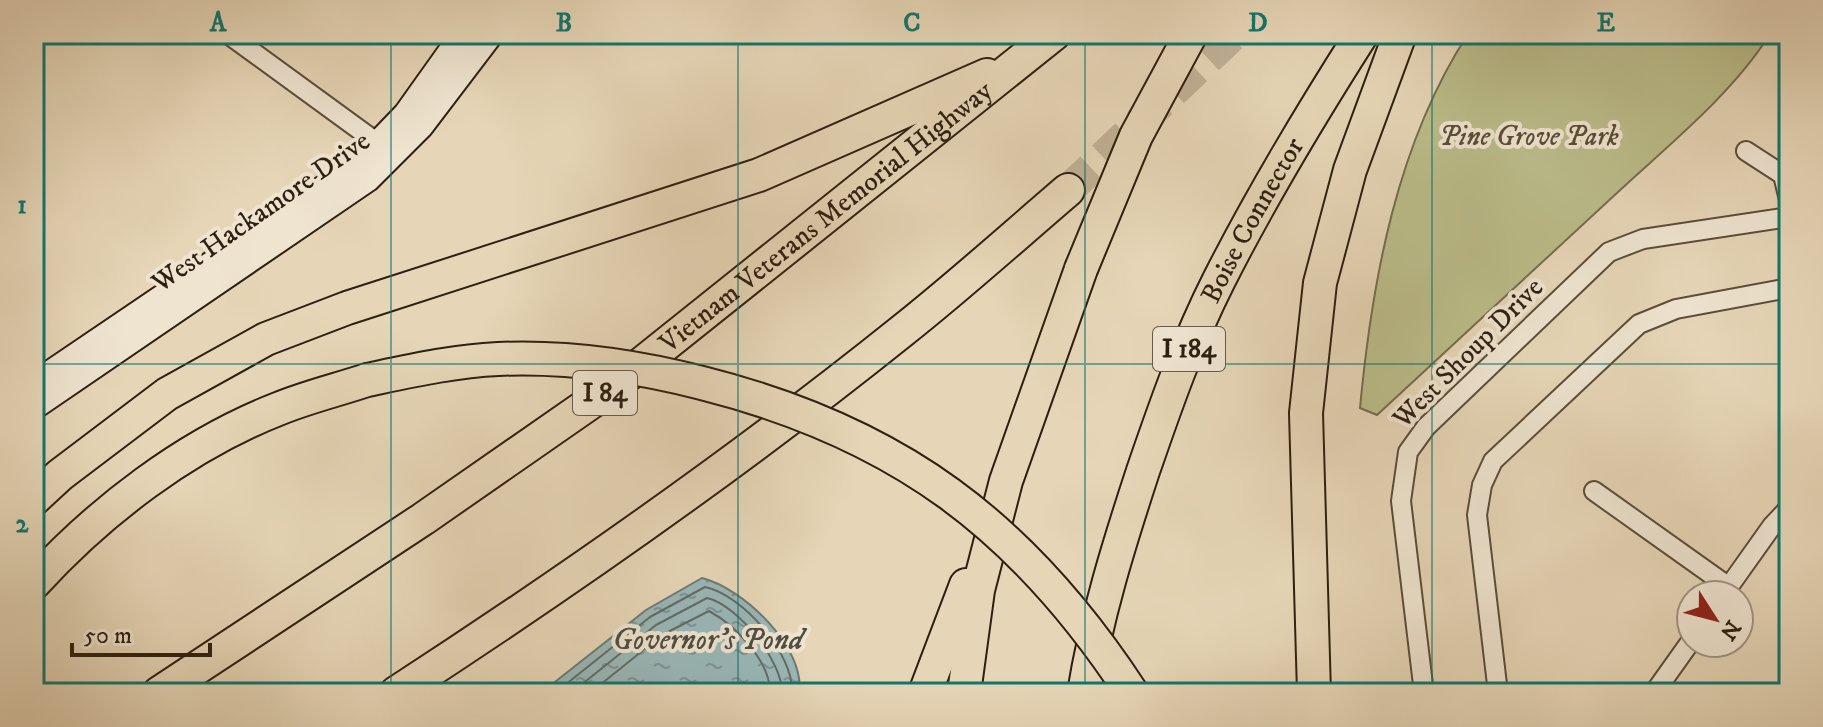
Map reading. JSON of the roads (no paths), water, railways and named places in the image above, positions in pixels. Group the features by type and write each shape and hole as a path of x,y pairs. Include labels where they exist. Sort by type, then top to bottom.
{"highway":[{"name":"Vietnam Veterans Memorial Highway","path":"159,693 423,519 610,389 1054,34"},
{"path":"925,693 1006,481 1081,269 1136,136 1191,34"},
{"name":"Boise Connector","path":"1084,693 1091,648 1127,522 1167,401 1217,282 1302,127 1362,34"},
{"path":"1314,693 1306,413 1320,283 1350,170 1400,34"},
{"path":"34,499 167,394 266,339 361,303 759,175 1027,58"},
{"path":"396,693 559,586 702,485 904,330 1068,190"},
{"path":"34,583 89,528 205,445 278,409 367,380 437,366 499,359 606,363 751,395 828,422 908,463 976,513 1037,572 1104,651 1132,693"},
{"path":"964,693 978,590 1006,481"}],"street":[{"path":"228,34 379,144"},
{"name":"West Hackamore Drive","path":"34,407 332,184 379,144 406,114 463,34"},
{"name":"West Hackamore Drive","path":"34,384 196,283 329,207 389,161 421,126 491,34"},
{"path":"1746,151 1783,175 1789,200"},
{"name":"West Shoup Drive","path":"1424,693 1401,501 1408,452 1426,427 1609,252 1643,239 1789,217"},
{"path":"1498,693 1477,515 1482,485 1493,461 1639,324 1676,309 1789,288"},
{"path":"1594,491 1710,579"},
{"path":"1735,579 1789,508"},
{"path":"1654,693 1678,659"}],"water":[{"name":"Governor's Pond","path":"702,578 735,594 768,622 793,657 799,676 799,693 541,693 646,610"}],"tunnel":[{"path":"1068,190 1234,34"}],"park label":[{"name":"Pine Grove Park","path":"1529,136"}]}
